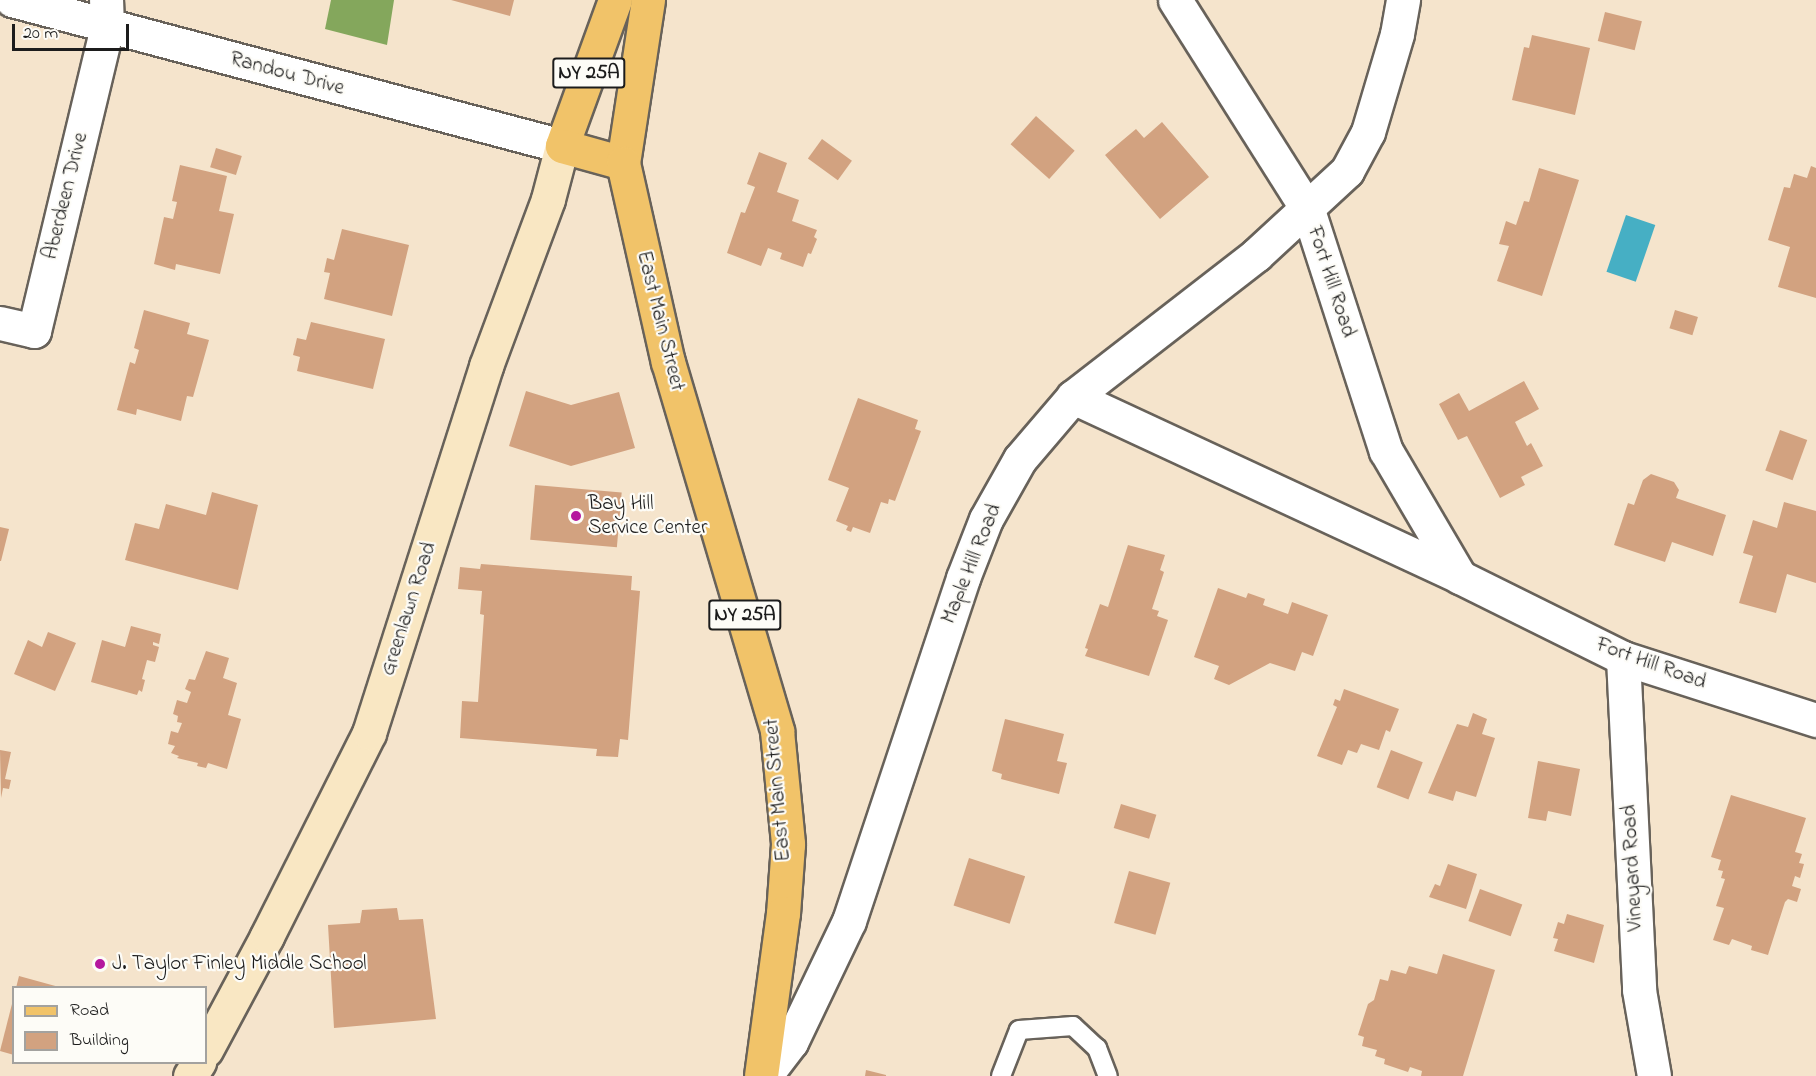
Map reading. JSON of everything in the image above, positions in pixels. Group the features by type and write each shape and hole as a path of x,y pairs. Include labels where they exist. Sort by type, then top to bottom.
{"main road":[{"name":"NY 25A","path":"562,146 615,0"},
{"name":"East Main Street","path":"648,0 623,163 668,362 777,731 788,844 783,913 763,1076"},
{"path":"562,146 623,163"},
{"name":"Greenlawn Road","path":"207,1048 267,936 369,733 486,366 548,199 562,146"}],"street":[{"name":"Randou Drive","path":"12,0 106,13 562,146"},
{"name":"Fort Hill Road","path":"1175,0 1308,210 1386,451 1460,577"},
{"name":"Maple Hill Road","path":"763,1076 791,1042 849,921 963,578 986,519 1020,459 1073,397 1256,255 1308,210 1347,171 1368,132 1397,34 1403,0"},
{"name":"Aberdeen Drive","path":"0,322 34,331 106,13"},
{"name":"Fort Hill Road","path":"1073,397 1460,577 1623,658 1816,720"},
{"name":"Vineyard Road","path":"1623,658 1639,990 1654,1076"}],"lane":[{"path":"1001,1076 1019,1030 1073,1026 1097,1048 1108,1076"}],"green space":[{"path":"331,0 394,0 387,45 325,29"}],"water":[{"path":"1626,215 1655,225 1636,282 1606,272"}],"building":[{"path":"451,0 514,0 510,16"},
{"path":"1605,12 1642,21 1635,50 1598,41"},
{"path":"1532,35 1590,48 1575,115 1512,100 1524,47 1529,48"},
{"path":"1036,116 1075,151 1049,179 1011,144"},
{"path":"1162,122 1209,177 1160,219 1105,155 1136,129 1144,138"},
{"path":"822,139 852,161 838,180 808,158"},
{"path":"216,148 242,156 236,175 210,167"},
{"path":"759,152 787,163 777,192 799,200 792,221 817,230 814,237 817,239 803,267 780,259 782,253 768,248 761,266 727,253 741,212 745,213 755,187 747,184"},
{"path":"180,165 227,176 219,211 234,214 220,274 176,264 175,270 154,264 164,217 173,219 177,202 172,201"},
{"path":"1811,166 1816,168 1816,298 1778,287 1790,247 1768,240 1784,187 1790,188 1794,174 1807,178"},
{"path":"1539,168 1579,180 1542,296 1497,281 1509,246 1499,244 1506,221 1516,225 1524,201 1529,202"},
{"path":"342,229 409,245 392,316 324,299 330,273 324,272 327,258 334,260"},
{"path":"144,310 190,323 187,334 209,340 193,397 187,396 181,421 137,409 136,415 117,410 130,362 135,364 139,350 134,348"},
{"path":"1675,310 1698,317 1692,335 1669,328"},
{"path":"311,322 385,339 373,389 297,371 300,357 293,355 297,338 306,340"},
{"path":"1524,381 1539,409 1515,422 1527,446 1531,443 1543,466 1521,477 1525,485 1500,498 1467,436 1458,440 1439,404 1459,393 1469,411"},
{"path":"526,391 571,405 619,392 635,448 571,466 509,446"},
{"path":"858,398 918,420 915,429 921,431 895,501 889,499 888,504 881,502 870,533 853,527 851,532 846,530 848,526 836,521 849,488 828,480"},
{"path":"1780,430 1807,440 1793,480 1765,470"},
{"path":"1651,474 1674,482 1679,490 1676,498 1726,515 1713,556 1672,542 1665,562 1614,545 1628,503 1634,505 1643,480"},
{"name":"Bay Hill Service Center","path":"535,485 622,493 617,547 530,540"},
{"path":"212,492 258,505 238,590 125,560 135,523 159,529 166,504 206,515"},
{"path":"1784,502 1816,511 1816,583 1787,574 1776,613 1739,603 1753,556 1743,553 1753,520 1777,528"},
{"path":"0,527 9,529 1,561 0,561"},
{"path":"1128,545 1165,555 1160,570 1164,572 1152,609 1159,611 1157,616 1168,620 1149,676 1085,656 1088,649 1085,648 1100,604 1108,607"},
{"path":"481,564 632,576 631,590 640,591 628,740 620,739 618,757 596,756 597,749 460,738 462,701 478,702 484,615 480,614 482,591 458,589 460,567 480,569"},
{"path":"1218,588 1246,598 1248,593 1265,599 1263,605 1288,614 1292,602 1328,615 1313,656 1302,652 1295,671 1270,663 1229,685 1214,679 1219,666 1194,657"},
{"path":"131,626 161,634 159,644 153,642 153,645 159,647 155,662 147,660 142,679 145,680 142,692 139,690 137,695 91,682 102,640 125,647"},
{"path":"48,632 76,643 55,691 14,674 28,640 42,647"},
{"path":"206,651 229,658 223,678 237,683 228,715 241,719 227,769 208,763 206,768 197,766 198,763 177,758 179,756 171,753 175,746 168,744 171,731 178,733 182,723 177,722 178,716 173,714 177,700 187,703 191,692 185,689 189,679 195,680"},
{"path":"1344,689 1399,709 1390,732 1386,730 1379,750 1361,744 1357,753 1348,750 1342,765 1317,756 1337,707 1333,705 1335,699 1340,701"},
{"path":"1473,713 1487,719 1482,734 1495,738 1476,797 1456,791 1453,801 1428,793 1457,724 1468,727"},
{"path":"1005,719 1064,734 1057,761 1067,763 1059,794 1001,779 1002,774 992,771"},
{"path":"0,750 11,752 5,779 11,780 9,789 3,788 1,798"},
{"path":"1391,750 1423,762 1408,800 1377,787"},
{"path":"1538,761 1580,769 1571,816 1548,811 1546,821 1528,818"},
{"path":"1731,795 1806,818 1795,852 1802,854 1799,863 1804,864 1800,878 1795,876 1792,886 1801,889 1797,902 1788,899 1785,902 1768,955 1751,950 1752,946 1732,939 1729,945 1713,940 1724,908 1716,906 1725,879 1721,878 1723,871 1718,870 1721,860 1711,857"},
{"path":"1121,804 1156,815 1149,839 1114,828"},
{"path":"969,858 1025,876 1010,924 954,906"},
{"path":"1448,864 1477,874 1466,909 1429,897 1435,884 1440,886"},
{"path":"1129,871 1170,883 1155,935 1114,923"},
{"path":"1480,889 1522,904 1511,936 1468,921"},
{"path":"397,908 399,920 423,919 436,1019 334,1028 328,925 360,923 362,910"},
{"path":"1567,914 1604,925 1594,963 1554,951 1558,939 1553,938 1558,922 1564,924"},
{"path":"1443,954 1495,970 1463,1076 1421,1076 1422,1071 1410,1067 1408,1072 1384,1064 1385,1059 1375,1056 1377,1050 1362,1046 1364,1037 1358,1035 1368,1004 1374,1000 1380,979 1388,981 1391,970 1406,974 1409,966 1437,974"},
{"path":"19,976 55,986 16,986"},
{"path":"12,1004 12,1054 0,1051"},
{"path":"866,1070 886,1075 886,1076 865,1076"}],"place":[{"name":"Bay Hill Service Center","path":"576,516"},
{"name":"J. Taylor Finley Middle School","path":"100,964"}]}
